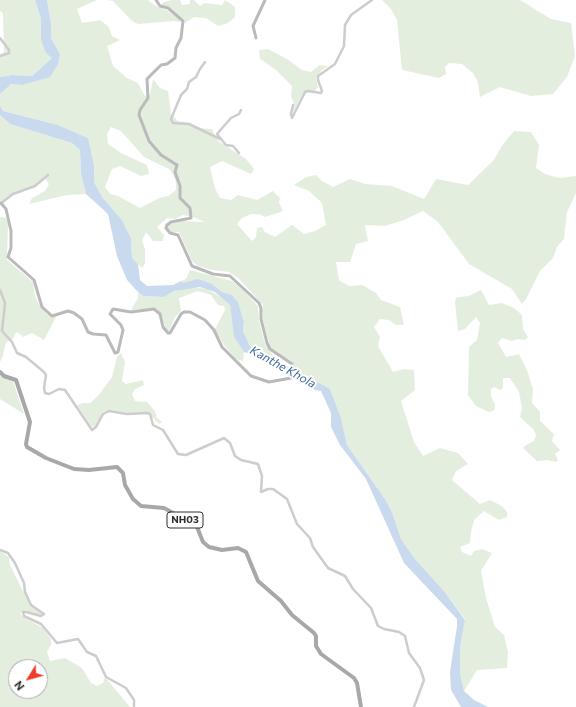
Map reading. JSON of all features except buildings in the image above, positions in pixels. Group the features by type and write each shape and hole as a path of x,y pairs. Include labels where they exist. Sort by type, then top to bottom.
{"main road":[{"name":"NH03","path":"0,372 4,376 16,380 19,388 30,422 26,444 27,447 46,458 74,469 89,470 117,467 123,473 125,485 133,499 141,506 164,508 193,524 197,527 203,542 209,547 222,550 238,548 246,552 258,581 281,601 292,615 314,633 316,636 316,646 321,654 354,678 357,683 361,707"}],"street":[{"path":"48,175 35,186 13,194 1,204 6,209 11,231 11,248 8,257 34,280 42,307 52,316 68,311 74,313 82,318 90,333 106,335 115,353 118,352 123,330 110,314 113,309 131,312 154,309 160,314 163,328 168,333 170,333 181,314 184,312 190,312 205,320 214,330 222,347 251,376 269,382 291,378 292,364 270,349 262,325 261,308 259,303 230,276 213,274 192,266 178,235 170,233 166,228 171,222 191,218 190,208 180,198 180,186 175,172 177,165 161,155 149,141 139,115 140,110 148,98 147,79 161,65 166,64 175,58 176,48 181,38 182,21 168,8 160,6 156,0"},
{"path":"256,38 254,26 265,0"},
{"path":"292,105 290,114 292,118 305,92 320,93 322,91 318,76 335,64 344,46 345,25 351,15 372,0"},
{"path":"0,38 9,50 9,53 0,56"},
{"path":"205,62 196,77 189,82 187,89 181,96 171,119 173,123 189,124 220,139 226,145 233,146 239,153"},
{"path":"220,139 218,132 231,118 239,114 241,110"},
{"path":"0,290 5,303 2,331 13,343 17,353 44,372 46,375 44,388 45,393 49,394 59,388 65,390 92,430 96,427 105,412 146,413 150,414 153,425 163,430 178,454 186,455 224,438 230,443 235,456 241,460 258,464 262,476 261,492 268,489 273,489 285,498 297,524 310,538 313,547 328,568 344,576 353,589 371,608 378,626 384,629 399,632 405,636 409,653 420,668 424,680 414,707"},
{"path":"0,550 8,553 15,563 24,583 25,592 31,605 44,614 41,616 23,612 24,616 41,624 57,643 78,639 87,652 96,656 106,677 126,688 134,700 134,707"}],"green space":[{"path":"0,0 35,0 41,19 41,40 52,58 32,76 12,75 0,77 0,55 4,52 3,13 0,11"},
{"path":"47,0 97,0 77,9 82,23 100,20 108,26 112,36 120,40 107,46 113,66 127,78 138,83 145,96 150,95 153,79 160,88 168,91 171,114 178,121 190,123 198,128 212,129 217,140 246,159 254,169 251,174 222,161 210,167 215,188 220,198 231,200 238,195 257,200 273,191 280,198 279,203 283,211 265,217 259,214 251,214 242,218 237,224 252,241 256,237 257,228 262,227 265,232 275,237 292,225 304,234 315,231 326,225 322,203 309,191 294,185 306,177 316,175 322,181 333,187 350,179 365,184 392,186 424,199 436,179 468,185 494,160 501,147 514,131 531,132 539,145 536,168 545,174 559,178 576,176 576,193 567,212 564,239 557,247 553,258 540,271 522,304 512,289 469,264 438,222 423,211 404,220 385,226 365,225 368,241 356,244 350,262 336,262 339,280 349,286 362,285 376,293 381,300 400,307 404,325 396,325 389,320 380,319 374,327 380,337 378,346 393,372 404,369 414,370 415,390 401,401 414,442 423,456 440,448 458,453 468,464 456,471 452,480 480,504 490,500 502,506 507,512 507,517 499,520 484,511 474,520 470,543 460,547 462,552 471,556 474,551 482,549 492,553 481,571 486,598 495,627 504,635 508,652 507,668 477,670 464,691 460,673 460,647 465,619 444,591 415,559 401,539 392,512 385,499 347,445 341,418 330,389 295,371 291,361 283,358 270,347 263,320 263,305 239,279 229,272 212,270 198,266 192,261 179,232 170,232 167,227 170,224 180,221 205,222 183,215 175,219 167,218 157,227 164,235 163,241 153,241 146,232 142,241 145,249 145,264 142,268 132,258 131,238 122,220 102,197 94,182 94,165 88,138 58,125 3,111 0,105 0,94 4,89 11,84 22,85 60,54 51,38 51,24","holes":["111,127 121,131 144,157 169,169 176,182 176,190 168,196 159,198 140,208 118,196 110,194 105,187 112,169 120,166 141,176 149,174 147,165 121,153 108,144 107,134"]},
{"path":"107,0 148,0 154,5 168,11 180,20 180,22 174,21 138,24 132,21 113,1"},
{"path":"171,0 180,0 182,5 190,4 190,0 194,0 200,6 205,3 222,5 225,0 235,7 235,17 228,23 218,26 206,18 194,17 185,23 184,20 172,9 162,5 162,3"},
{"path":"382,0 520,0 551,19 571,23 575,56 567,77 553,94 531,96 500,87 480,97 478,82 473,73 462,64 449,63 445,67 446,74 439,78 402,70 397,20 391,9"},
{"path":"268,49 287,59 302,70 311,72 320,65 328,66 322,70 316,78 318,87 315,91 304,91 292,114 294,104 291,96 292,86 276,70 260,59 259,50"},
{"path":"0,115 10,124 72,143 80,150 81,174 86,194 67,195 29,204 32,198 45,191 49,184 45,178 35,186 18,192 0,203"},
{"path":"0,217 6,218 8,223 7,260 33,282 35,296 39,305 47,314 56,317 44,340 32,333 23,337 17,332 13,339 8,341 5,345 0,362"},
{"path":"190,270 232,281 243,290 258,306 259,320 265,344 272,354 279,359 262,353 250,346 243,331 244,322 238,302 232,295 222,292 212,284 183,283 181,281 186,279"},
{"path":"192,287 207,289 221,297 230,305 234,337 244,352 243,361 236,359 224,345 215,329 225,310 224,306 218,305 211,295 198,291 179,298 181,311 175,317 169,331 166,329 162,316 156,308 131,310 138,298 138,292 143,296 164,297 174,291"},
{"path":"481,290 489,305 502,303 514,308 522,315 523,329 528,337 525,340 518,339 512,341 502,338 498,343 506,357 519,354 527,370 533,389 532,403 540,412 540,421 554,434 552,441 560,450 555,454 558,460 556,462 547,460 537,461 523,448 534,441 536,435 533,429 520,417 522,408 519,392 510,378 503,378 503,388 500,390 494,387 491,389 491,396 495,405 495,409 493,411 489,412 476,406 468,395 469,347 477,340 480,323 476,317 465,329 458,331 455,302 456,298 469,296"},
{"path":"121,353 125,362 122,381 126,384 143,380 144,385 135,389 132,394 135,401 147,402 155,411 157,418 162,422 159,424 148,413 128,413 111,410 103,412 97,425 92,427 77,405 90,403 98,396 112,377 117,357"},
{"path":"0,375 13,381 24,414 0,399"},
{"path":"0,551 9,557 10,565 30,605 42,614 40,615 25,611 20,613 23,617 43,628 51,639 51,645 47,652 50,661 65,658 82,668 91,683 97,686 103,683 105,677 130,707 0,707"}],"water":[{"path":"35,0 47,0 51,24 51,38 60,54 58,64 50,77 22,85 11,84 0,94 0,77 12,75 32,76 52,58 46,53 41,40 41,19"},
{"name":"Kanthe Khola","path":"0,105 3,111 58,125 88,138 94,165 94,182 102,197 122,220 131,238 132,258 138,264 140,280 147,286 173,285 181,281 183,283 198,279 212,284 222,292 232,295 238,302 244,322 243,331 250,346 330,389 341,418 347,445 385,499 392,512 401,539 415,559 444,591 465,620 460,647 460,673 464,691 474,700 488,707 461,707 451,690 450,672 457,619 404,563 366,479 340,445 331,427 331,413 321,391 315,390 281,372 271,363 244,352 234,337 230,305 215,292 200,287 174,291 164,297 143,296 138,292 127,280 117,256 108,214 86,194 81,174 80,150 72,143 10,124 0,115"}]}
